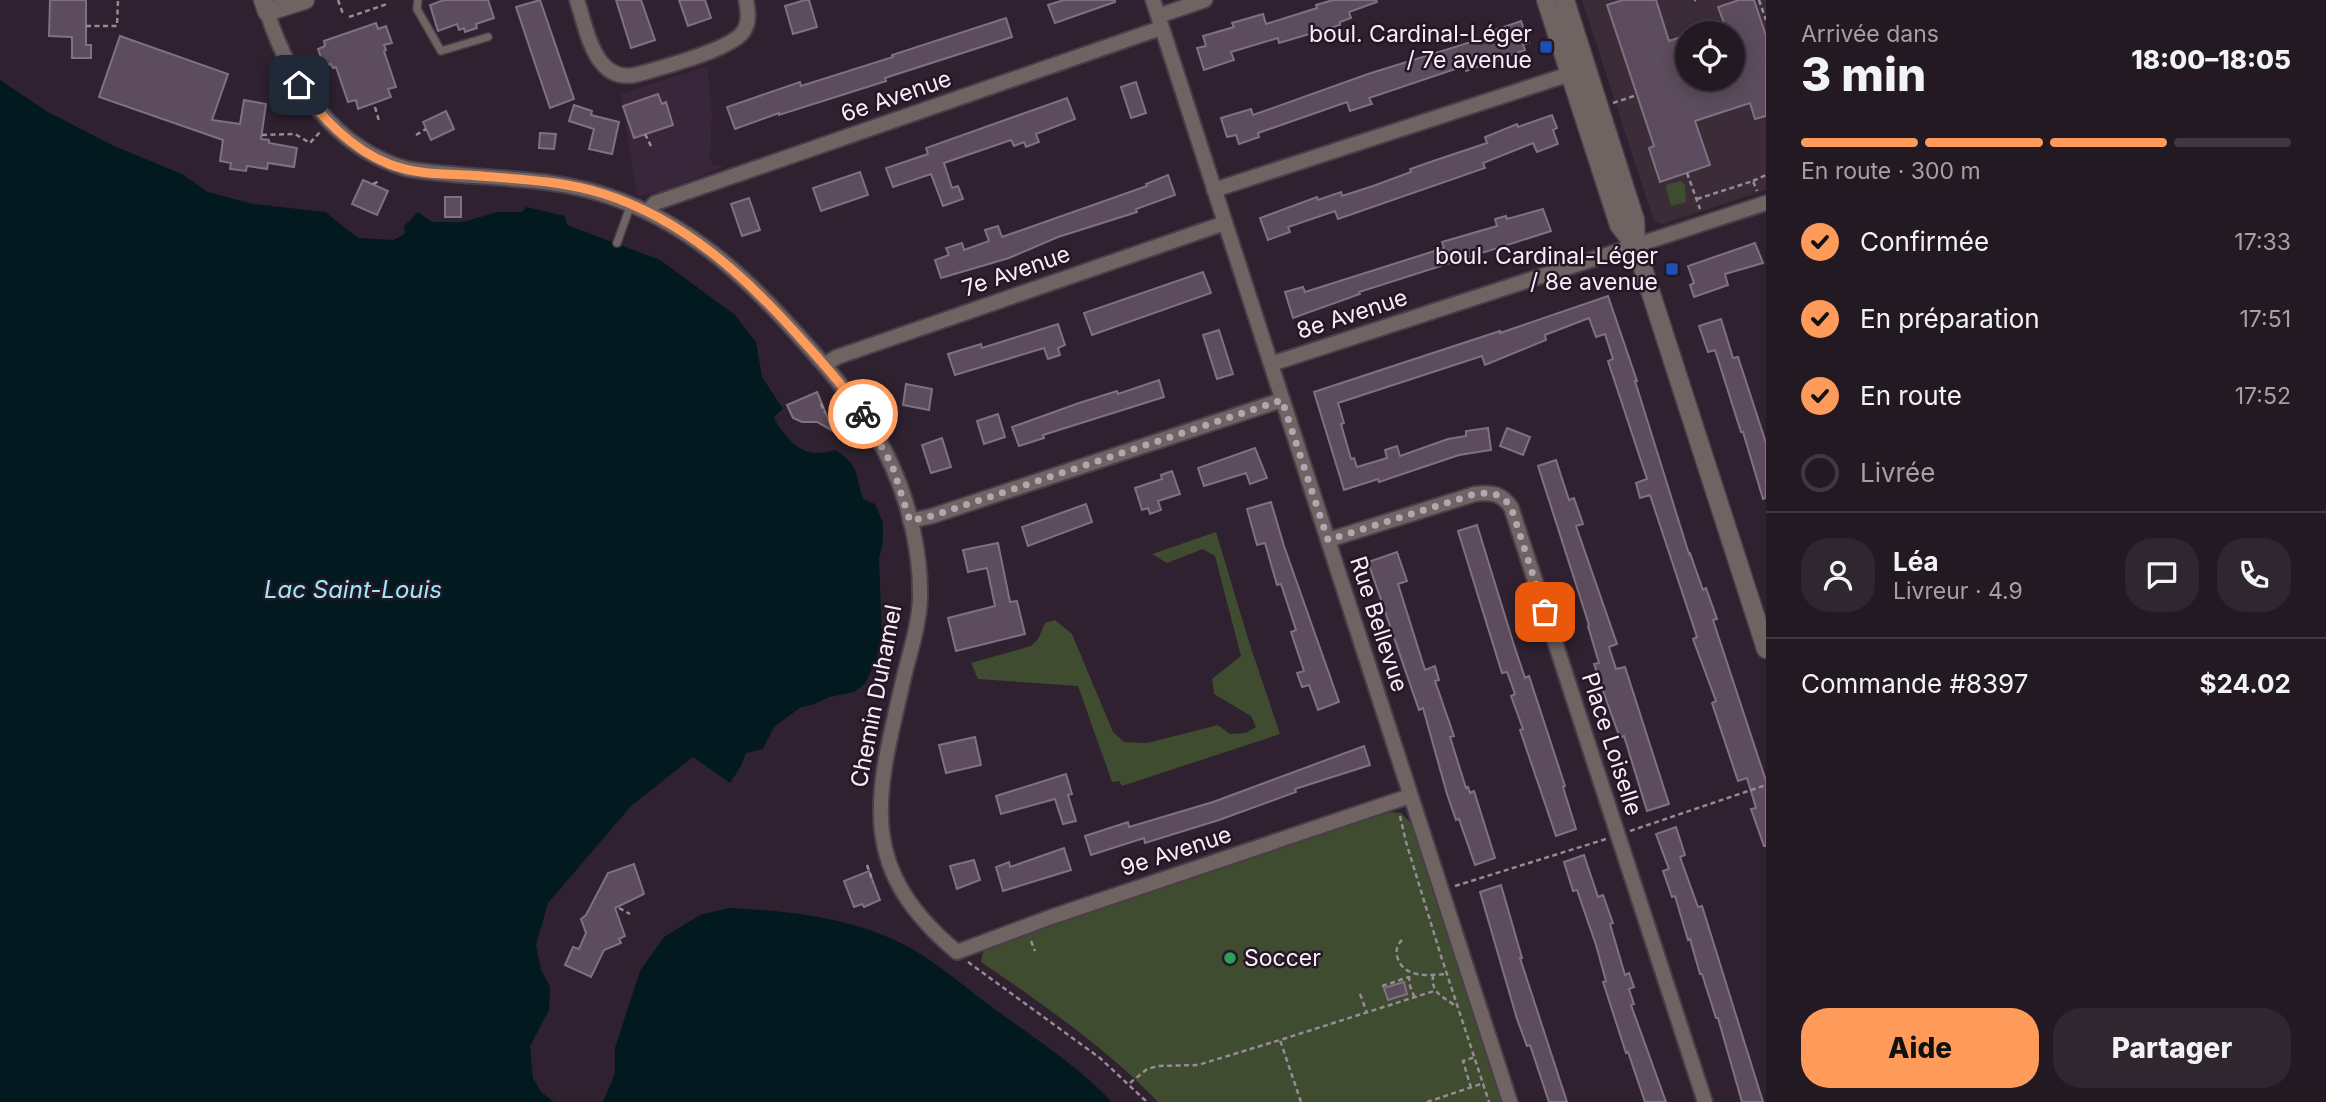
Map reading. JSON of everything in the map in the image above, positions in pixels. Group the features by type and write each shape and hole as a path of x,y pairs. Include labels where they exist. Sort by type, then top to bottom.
{"street":[{"path":"265,6 304,0"},
{"path":"577,0 598,60 610,73 626,77 729,44 745,30 748,13 746,0"},
{"name":"Rue Bellevue","path":"1153,0 1510,1102"},
{"name":"6e Avenue","path":"648,211 655,203 1160,22 1205,0"},
{"path":"1546,0 1578,71 1636,220 1636,247 1766,649"},
{"path":"1564,0 1578,71"},
{"name":"Chemin Duhamel","path":"265,6 292,74 308,99 330,122 377,158 407,169 554,183 588,189 648,211 697,241 738,273 771,305 859,409 882,446 897,478 910,521 917,558 920,598 884,776 880,813 882,839 889,867 903,895 926,925 962,957"},
{"path":"1214,190 1578,71"},
{"name":"8e Avenue","path":"1271,364 1636,247 1762,199"},
{"name":"7e Avenue","path":"824,365 837,356 1225,223"},
{"path":"910,521 1282,400"},
{"name":"Place Loiselle","path":"1328,540 1475,494 1497,494 1505,498 1511,507 1705,1102"},
{"name":"9e Avenue","path":"962,957 1051,917 1410,796"}],"lane":[{"path":"418,0 417,9 441,51 488,37"},
{"path":"617,243 631,204"}],"path":[{"path":"86,26 117,26 118,0"},
{"path":"338,0 343,14"},
{"path":"1759,0 1765,17"},
{"path":"349,17 387,4"},
{"path":"1613,103 1637,95"},
{"path":"375,107 379,121"},
{"path":"262,135 295,134 310,143 330,122"},
{"path":"416,135 426,129"},
{"path":"645,134 652,148"},
{"path":"1687,173 1702,213"},
{"path":"1697,199 1766,176"},
{"path":"373,184 379,181"},
{"path":"1753,181 1762,199"},
{"path":"1685,191 1693,188"},
{"path":"821,404 825,413"},
{"path":"1625,832 1766,785"},
{"path":"1400,812 1406,842 1489,1102"},
{"path":"1450,888 1609,838"},
{"path":"867,865 873,883"},
{"path":"619,908 630,914"},
{"path":"1402,940 1396,952 1399,962 1410,975"},
{"path":"962,957 1080,1043 1130,1083 1147,1102"},
{"path":"1382,986 1410,975 1448,974"},
{"path":"1410,975 1407,986 1415,997"},
{"path":"1433,975 1434,990 1454,1005 1458,1004"},
{"path":"1130,1083 1147,1069 1158,1066 1198,1065 1434,990"},
{"path":"1360,994 1367,1013"},
{"path":"1435,996 1440,995"},
{"path":"1280,1040 1301,1102"},
{"path":"1471,1087 1463,1061 1475,1057"},
{"path":"1427,1102 1483,1083"}],"shaded area":[{"path":"1582,0 1766,0 1766,190 1662,224 1654,221"},
{"path":"707,66 712,113 710,159 712,164 725,166 662,191 637,196 621,94"}],"green space":[{"path":"1681,181 1685,185 1686,202 1671,206 1666,187"},
{"path":"1216,532 1280,734 1122,786 1119,781 1112,782 1078,686 978,679 971,663 1031,646 1038,639 1045,623 1055,620 1072,634 1113,732 1124,742 1147,743 1218,725 1230,734 1246,733 1256,727 1251,716 1214,694 1212,679 1241,656 1215,556 1203,549 1167,563 1152,554"},
{"path":"1390,812 1401,813 1411,823 1501,1102 1158,1102 1096,1045 981,962 983,951 991,946"}],"water":[{"name":"Lac Saint-Louis","path":"0,80 48,112 114,146 182,174 208,192 253,204 325,212 358,238 393,240 405,234 404,226 418,212 432,222 463,222 498,212 522,212 526,207 565,216 567,225 660,260 735,315 756,342 762,377 783,409 774,417 787,437 797,447 808,452 835,450 843,455 853,466 863,499 875,504 883,523 879,559 882,639 865,684 854,692 801,707 774,727 763,749 746,753 730,783 693,757 631,806 548,903 536,945 541,970 550,987 549,1010 530,1046 533,1078 541,1092 554,1102 0,1102"},
{"path":"729,908 819,917 884,935 905,945 942,969 1058,1055 1112,1102 603,1102 615,1073 615,1048 640,971 664,937 700,915"}],"building":[{"path":"50,0 86,0 86,45 91,45 91,58 72,58 72,37 49,36"},
{"path":"444,0 488,0 494,18 476,24 477,28 465,32 464,28 459,30 457,24 438,31 430,5"},
{"path":"540,0 574,99 550,108 516,7"},
{"path":"616,0 641,0 655,40 631,48"},
{"path":"679,0 705,0 711,18 688,26"},
{"path":"809,0 817,27 793,34 785,6"},
{"path":"1064,0 1115,2 1055,23 1048,5"},
{"path":"1333,0 1377,2 1349,12 1351,18 1340,22 1340,25 1279,43 1278,38 1231,52 1234,60 1204,70 1197,48 1206,46 1203,36 1234,27 1232,23 1263,14 1266,24 1317,8 1316,5"},
{"path":"1623,0 1656,0 1669,41 1675,39 1675,91 1745,91 1745,21 1723,21 1718,7 1739,0 1754,0 1766,36 1766,116 1755,119 1750,103 1695,121 1710,165 1660,182 1649,148 1654,146 1607,5"},
{"path":"1006,18 1012,37 885,78 886,81 735,129 727,107 800,82 801,86 893,57 892,55"},
{"path":"1521,21 1529,43 1523,45 1525,50 1466,71 1464,66 1369,98 1372,104 1350,111 1347,102 1258,133 1259,137 1239,144 1236,135 1227,137 1221,118 1251,109 1253,115 1368,74 1497,34 1495,30"},
{"path":"376,23 378,29 386,26 392,43 384,45 384,51 396,87 388,89 391,97 358,109 356,100 348,102 336,67 333,68 331,64 324,66 318,49 325,46 324,41"},
{"path":"120,36 228,74 212,120 240,124 244,100 266,104 261,139 297,148 294,167 268,163 267,169 247,166 246,171 230,169 231,163 220,161 223,140 99,97"},
{"path":"1136,82 1146,113 1131,118 1121,87"},
{"path":"658,94 662,104 666,102 673,125 634,138 623,106"},
{"path":"1067,98 1075,119 1036,134 1039,142 1026,147 1024,142 1014,146 1011,140 944,163 952,188 958,186 963,199 943,206 931,174 893,187 886,168 928,154 926,148"},
{"path":"574,105 592,111 591,115 619,122 612,154 589,149 594,129 569,121"},
{"path":"446,111 454,129 431,140 423,122"},
{"path":"1552,115 1557,128 1553,130 1558,144 1537,152 1533,143 1483,163 1485,168 1338,219 1335,211 1288,227 1290,232 1268,240 1260,218 1317,197 1318,200 1341,192 1342,196 1373,186 1411,172 1410,169 1487,143 1485,137 1517,124 1518,127"},
{"path":"540,133 556,134 554,149 539,148"},
{"path":"860,172 868,195 821,211 813,188"},
{"path":"1168,175 1175,195 1136,209 1137,212 1058,237 1009,258 941,278 935,260 949,255 946,248 962,243 964,250 989,241 985,230 998,226 1002,237 1147,186 1146,184"},
{"path":"363,180 388,191 377,215 352,204"},
{"path":"445,197 461,197 461,217 445,217"},
{"path":"749,198 760,230 742,236 731,204"},
{"path":"1543,209 1551,231 1359,292 1360,294 1293,318 1285,292 1303,287 1305,292 1444,248 1442,242 1497,226 1495,219 1506,216 1507,219"},
{"path":"1755,243 1763,263 1725,274 1728,285 1694,297 1690,285 1694,283 1688,266"},
{"path":"1203,272 1211,293 1092,335 1084,313"},
{"path":"1608,296 1637,381 1689,554 1703,590 1706,588 1717,619 1713,620 1766,781 1766,846 1751,809 1756,808 1747,778 1738,781 1712,703 1716,701 1693,639 1697,637 1650,495 1640,498 1636,483 1647,479 1608,361 1613,359 1605,334 1596,337 1589,318 1545,335 1546,340 1485,365 1482,356 1338,403 1351,459 1354,458 1357,467 1387,458 1385,450 1397,446 1400,456 1448,439 1466,436 1466,431 1488,428 1491,450 1459,455 1379,482 1378,479 1344,490 1314,392"},
{"path":"1721,319 1733,358 1738,357 1766,443 1766,498 1763,499 1715,350 1708,352 1699,326"},
{"path":"1058,324 1065,345 1058,348 1060,355 1048,359 1044,348 955,375 948,354 981,344 982,348"},
{"path":"1219,330 1233,374 1217,379 1203,335"},
{"path":"1159,380 1164,397 1043,435 1044,438 1019,446 1012,427 1079,403 1117,391 1118,394"},
{"path":"906,384 932,389 929,410 903,405"},
{"path":"817,392 833,431 817,422 802,422 793,418 787,405"},
{"path":"998,414 1005,437 984,444 977,421"},
{"path":"1507,428 1530,437 1523,455 1500,446"},
{"path":"942,438 951,467 931,473 922,445"},
{"path":"1255,448 1267,478 1250,484 1246,473 1204,486 1198,468"},
{"path":"1556,460 1569,500 1574,498 1583,524 1576,526 1617,644 1609,647 1616,669 1625,667 1669,804 1647,811 1624,736 1620,738 1594,664 1599,663 1589,625 1538,466"},
{"path":"1172,471 1180,494 1158,501 1161,510 1150,514 1148,508 1142,510 1135,488 1162,479 1161,475"},
{"path":"1271,502 1339,702 1318,710 1309,685 1302,687 1297,673 1304,671 1291,632 1296,630 1281,584 1277,585 1265,543 1257,545 1247,509"},
{"path":"1086,504 1092,522 1028,546 1022,527"},
{"path":"1477,525 1525,678 1529,676 1565,786 1563,787 1576,829 1556,836 1520,730 1523,729 1511,696 1515,694 1507,672 1502,673 1458,531"},
{"path":"998,543 1010,602 1017,601 1025,634 956,651 948,618 995,606 987,568 968,572 963,550"},
{"path":"1397,552 1407,581 1398,584 1425,670 1435,666 1439,680 1435,681 1454,736 1450,737 1466,788 1468,787 1470,793 1474,791 1495,858 1475,865 1447,794 1423,708 1419,710 1368,562"},
{"path":"975,737 981,765 946,773 939,745"},
{"path":"1364,746 1370,765 1295,789 1296,792 1219,820 1145,843 1144,838 1091,855 1085,836 1128,822 1129,827 1213,802"},
{"path":"1066,774 1072,794 1068,795 1076,821 1063,824 1055,799 1001,814 996,796"},
{"path":"1676,827 1685,855 1680,857 1698,907 1702,906 1763,1102 1742,1102 1718,1018 1700,974 1690,939 1688,940 1675,896 1672,897 1663,871 1669,869 1656,834"},
{"path":"1064,848 1071,870 1003,891 996,867 1009,862 1010,867"},
{"path":"1584,855 1598,897 1603,895 1613,923 1610,924 1625,975 1629,973 1634,987 1629,989 1634,1004 1631,1005 1666,1102 1645,1102 1628,1052 1626,1053 1603,982 1606,981 1596,945 1564,862"},
{"path":"974,860 980,880 957,889 950,866"},
{"path":"634,864 644,894 615,908 625,936 619,939 621,943 604,950 591,977 565,965 573,947 579,949 586,933 581,919 586,915 608,873"},
{"path":"869,871 880,900 864,907 862,904 854,907 844,881"},
{"path":"1501,885 1520,958 1567,1102 1549,1102 1530,1045 1527,1046 1517,1019 1480,892"},
{"path":"1404,982 1407,994 1388,1000 1384,988"}],"way so far":[{"path":"863,414 892,465 910,521 1282,400 1328,540 1475,494 1497,494 1505,498 1511,507 1545,612"}],"place":[{"name":"boul. Cardinal-Léger / 7e avenue","path":"1546,47"},
{"name":"boul. Cardinal-Léger / 8e avenue","path":"1672,269"},
{"name":"Soccer","path":"1230,958"}],"route":[{"path":"299,85 319,112 333,125 361,148 391,165 426,172 536,180 571,186 606,195 648,211 697,241 759,292 824,365 863,414"}]}
